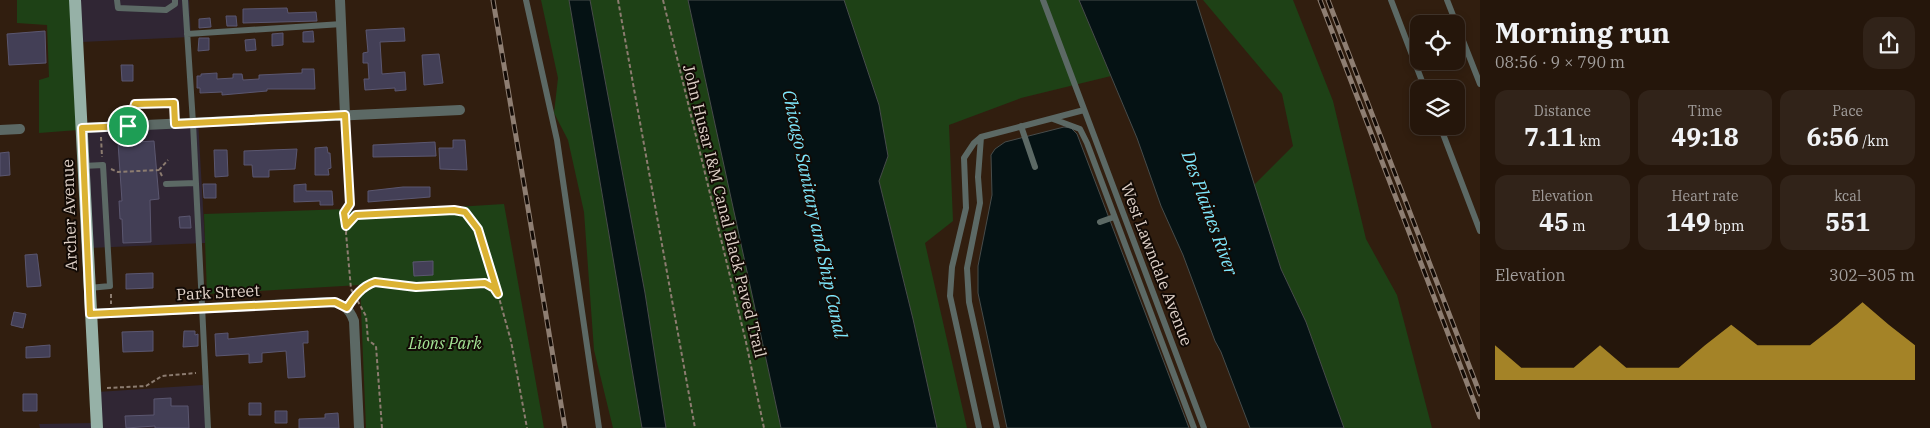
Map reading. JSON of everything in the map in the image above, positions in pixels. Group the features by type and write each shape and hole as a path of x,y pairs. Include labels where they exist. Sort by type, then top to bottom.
{"main road":[{"name":"Archer Avenue","path":"75,0 97,428"}],"street":[{"path":"340,0 345,115"},
{"path":"82,128 460,110"},
{"path":"0,130 20,129"},
{"name":"Park Street","path":"90,314 335,302 347,308"},
{"path":"347,308 354,321 359,428"}],"lane":[{"path":"117,0 118,8 166,10 175,4 174,0"},
{"path":"185,0 194,122 208,428"},
{"path":"526,0 557,140 599,428"},
{"name":"West Lawndale Avenue","path":"1043,0 1204,428"},
{"path":"1391,0 1422,80"},
{"path":"1448,0 1480,84"},
{"path":"187,34 342,24"},
{"path":"128,126 135,104 174,103 175,124"},
{"path":"979,428 950,296 952,267 966,208 964,158 980,137 1084,110"},
{"path":"345,115 350,204"},
{"path":"1051,118 1080,129 1194,428"},
{"path":"1021,126 1035,167"},
{"path":"1443,135 1480,231"},
{"path":"980,137 978,177 980,203 967,268 969,302 997,428"},
{"path":"83,166 103,165 110,286 89,288"},
{"path":"166,184 196,183"},
{"path":"1100,222 1114,217"}],"path":[{"path":"618,0 694,428"},
{"name":"John Husar I&M Canal Black Paved Trail","path":"663,0 746,342 764,428"},
{"path":"101,134 102,144"},
{"path":"118,172 160,170 168,160"},
{"path":"160,170 166,184"},
{"path":"350,204 344,213 351,289 366,316 368,340 376,346 382,428"},
{"path":"346,226 356,215 454,210 465,212 478,229 498,294 528,428"},
{"path":"347,308 368,284 386,282 416,287 485,283 494,288 498,294"},
{"path":"110,286 111,305"},
{"path":"94,389 146,386 162,376 206,372"}],"shaded area":[{"path":"78,0 189,0 191,37 81,42"},
{"path":"198,119 205,243 90,248 84,125"},
{"path":"203,385 206,428 99,428 97,392"},
{"path":"94,423 94,428 40,428 39,424"}],"green space":[{"path":"17,0 72,0 78,130 39,133 39,80 49,77 47,25 17,23"},
{"path":"541,0 569,0 642,428 613,428 594,350 584,212 568,140 554,113 558,78"},
{"path":"590,0 688,0 781,428 666,428 645,293"},
{"path":"844,0 1079,0 1111,76 1021,98 949,125 953,221 925,243 967,428 937,428 913,319 879,181 888,156"},
{"path":"1203,0 1293,0 1333,101 1366,239 1397,295 1432,428 1344,428 1306,322 1281,269 1254,185 1293,146 1282,94"},
{"name":"Lions Park","path":"504,204 544,428 366,428 360,285 207,294 204,214 346,209 358,213"}],"water":[{"path":"569,0 590,0 645,293 666,428 642,428"},
{"name":"Chicago Sanitary and Ship Canal","path":"688,0 844,0 879,105 888,156 879,181 913,319 937,428 781,428"},
{"name":"Des Plaines River","path":"1079,0 1196,0 1281,269 1306,322 1344,428 1250,428 1183,255 1161,206 1137,138"},
{"path":"1064,127 1071,128 1077,134 1189,428 1007,428 978,293 978,266 992,195 991,155 995,149 1005,142"}],"building":[{"path":"287,8 288,13 316,12 317,21 243,23 243,9"},
{"path":"226,16 236,16 237,26 227,26"},
{"path":"210,18 211,27 199,28 199,19"},
{"path":"404,28 405,41 380,42 382,74 405,72 406,90 395,91 395,88 365,90 364,79 369,79 368,63 363,63 363,53 368,52 366,30"},
{"path":"45,31 46,63 9,65 7,34"},
{"path":"313,31 314,42 303,42 303,32"},
{"path":"283,33 283,45 272,46 272,34"},
{"path":"199,38 209,38 209,50 198,51"},
{"path":"255,39 256,50 246,51 245,40"},
{"path":"439,54 443,83 424,85 422,55"},
{"path":"121,65 133,65 133,81 122,81"},
{"path":"302,69 314,69 315,89 267,89 267,91 222,95 222,92 200,93 200,88 197,88 197,76 201,76 201,74 217,73 217,79 233,78 233,74 242,74 243,80 259,79 259,75 302,73"},
{"path":"453,140 465,140 467,170 440,169 439,148 453,148"},
{"path":"154,141 159,199 150,200 151,242 123,243 119,201 122,201 118,143"},
{"path":"435,142 436,156 373,157 373,145"},
{"path":"327,147 328,153 330,153 331,168 328,169 329,175 315,175 315,148"},
{"path":"297,149 295,169 269,170 269,177 253,177 252,165 244,165 244,151"},
{"path":"214,150 227,150 228,176 215,177"},
{"path":"9,152 10,175 0,176 0,153"},
{"path":"203,184 216,184 216,198 204,198"},
{"path":"306,184 306,191 332,191 333,205 320,205 320,201 294,202 294,185"},
{"path":"403,187 430,187 430,197 368,202 368,191"},
{"path":"190,216 191,228 180,228 179,217"},
{"path":"37,254 41,286 27,287 25,255"},
{"path":"433,261 433,275 414,276 413,262"},
{"path":"153,273 153,288 126,289 126,274"},
{"path":"14,312 26,314 23,328 11,325"},
{"path":"153,331 153,351 123,352 122,332"},
{"path":"184,331 195,331 195,335 198,334 198,346 183,347"},
{"path":"308,331 308,343 303,343 305,377 288,378 286,351 262,353 262,362 249,363 249,354 216,356 215,334 228,333 228,339"},
{"path":"50,345 50,357 26,358 26,347"},
{"path":"23,394 37,394 37,411 23,411"},
{"path":"171,398 171,406 188,406 189,428 155,428 155,426 126,428 125,416 154,415 154,399"},
{"path":"249,403 261,403 261,415 249,415"},
{"path":"275,411 287,411 287,423 275,423"},
{"path":"338,413 339,428 299,428 299,419 325,418 325,414"}],"railway":[{"path":"493,0 565,428"},
{"path":"1320,0 1480,417"},
{"path":"1328,0 1480,394"}],"route":[{"path":"174,103 175,124 345,115 350,204 344,213 346,226 356,215 454,210 465,212 474,221 478,229 498,294 494,288 485,283 408,287 393,282 375,282 368,284 347,308 335,302 90,314 82,128 128,126 135,104 174,103"}]}
